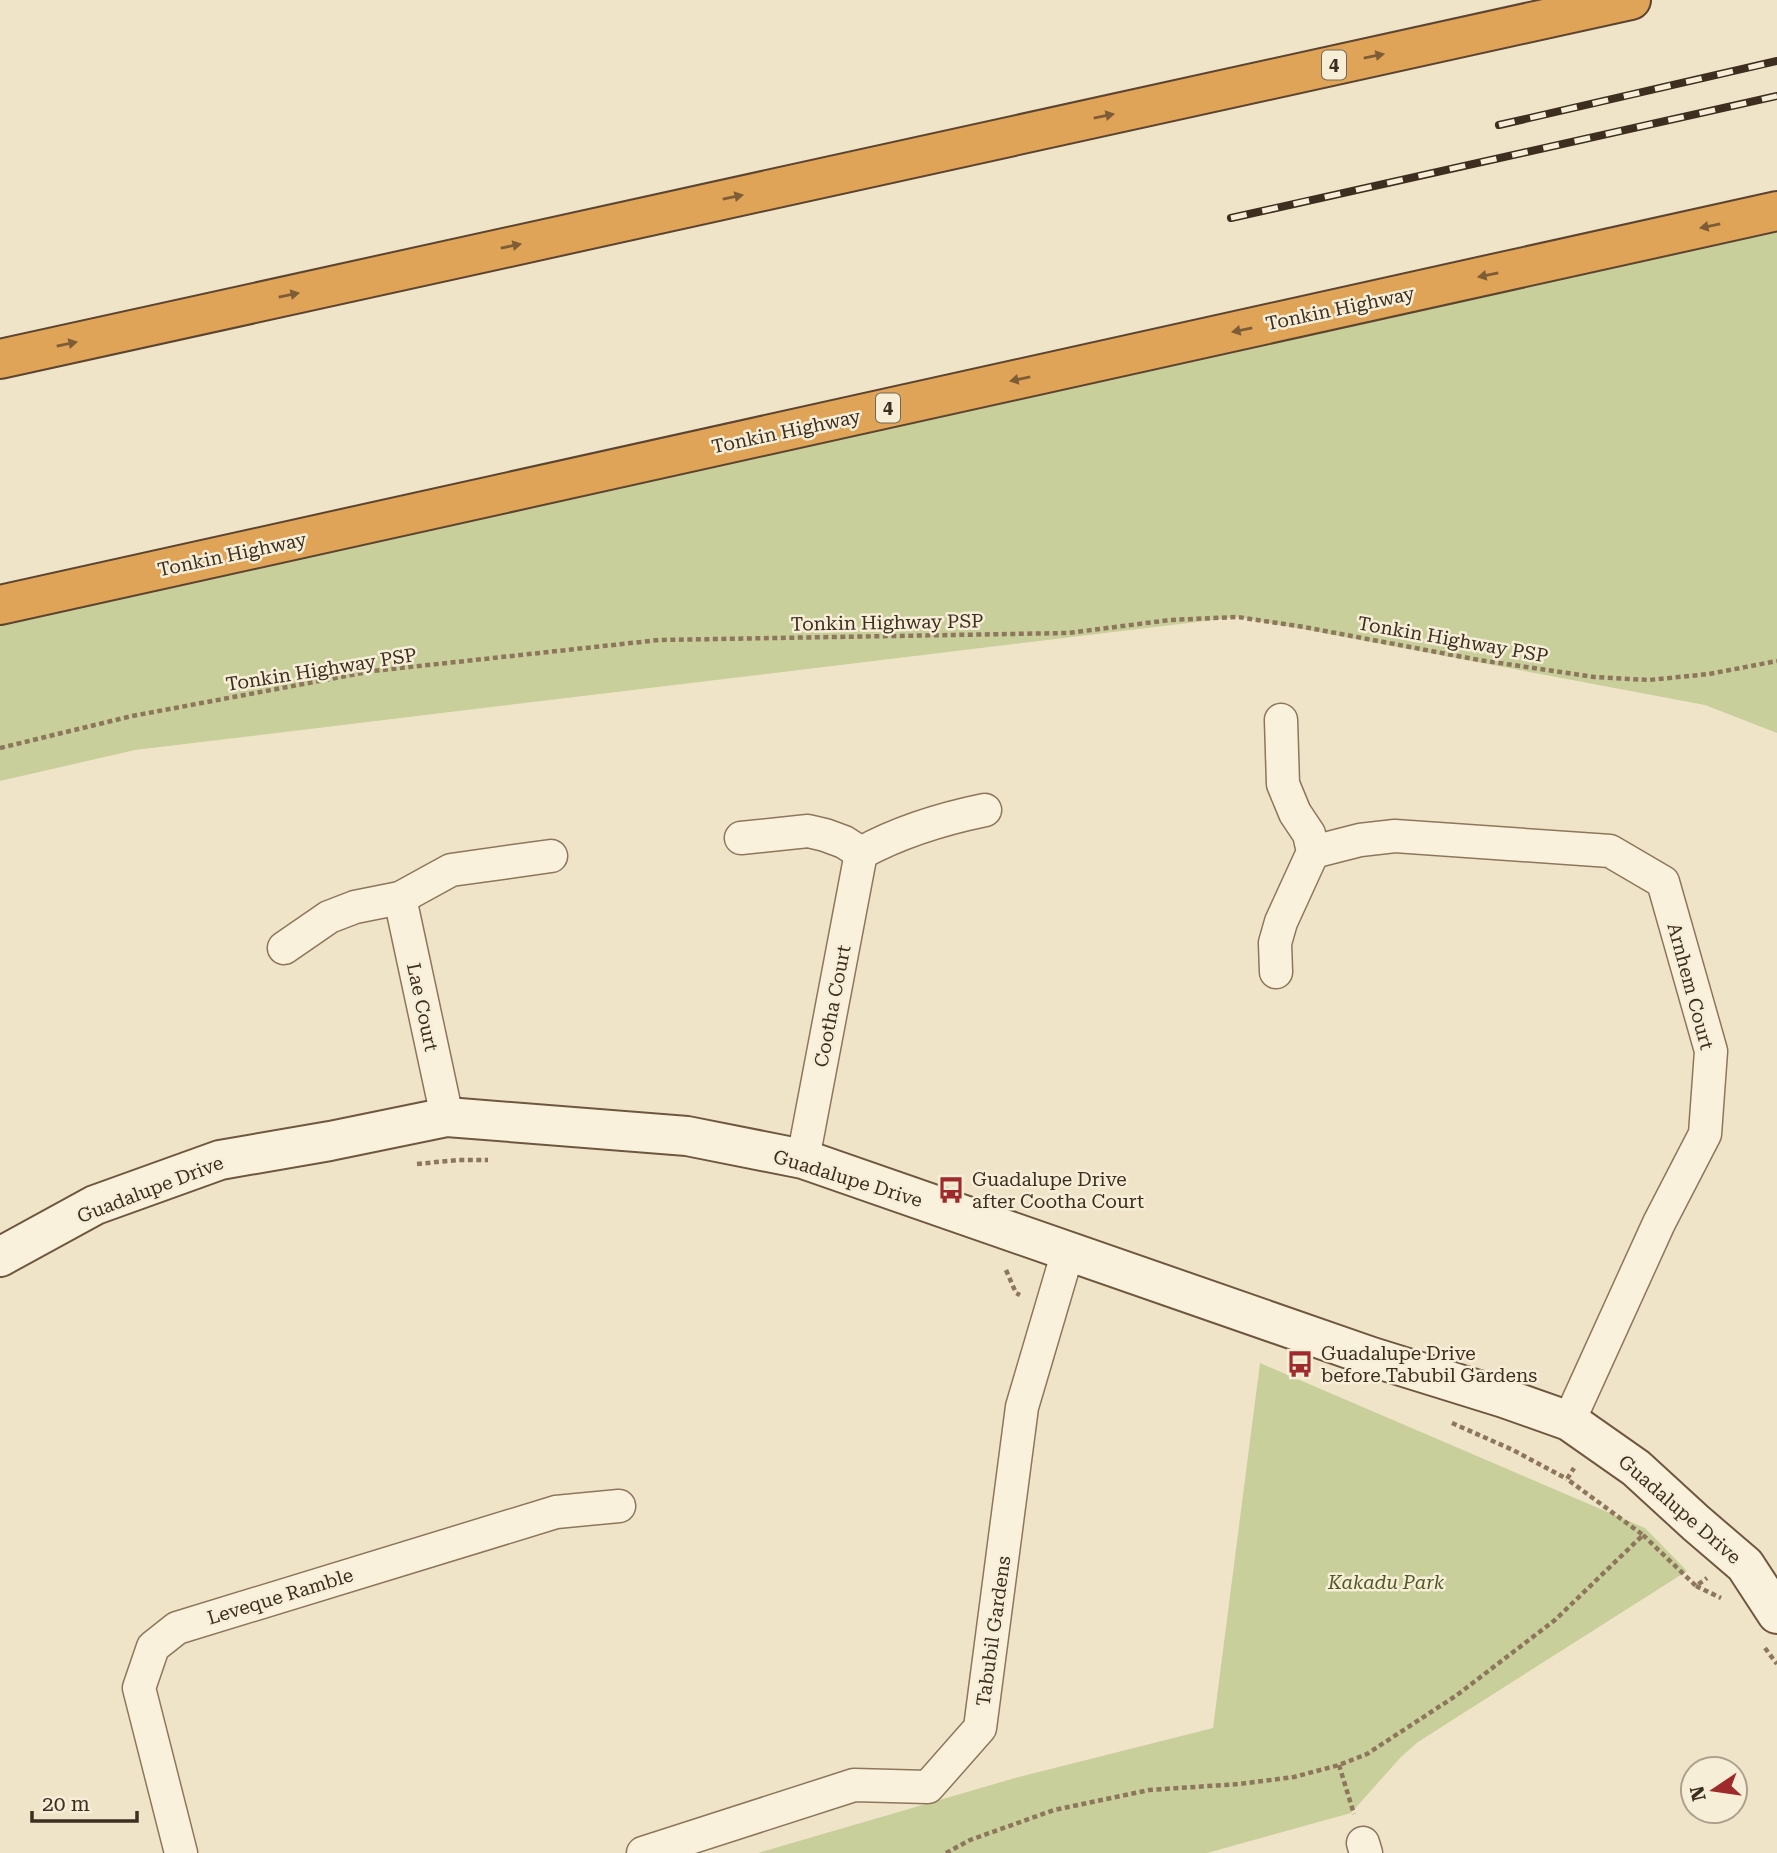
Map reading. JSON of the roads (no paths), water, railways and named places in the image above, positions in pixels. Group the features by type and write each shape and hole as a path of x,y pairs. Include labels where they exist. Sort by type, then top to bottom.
{"highway":[{"name":"4","path":"0,359 1631,0"},
{"name":"Tonkin Highway","path":"0,605 1777,211"}],"street":[{"path":"1276,972 1275,943 1281,922 1313,852 1309,834 1295,813 1283,784 1281,720"},
{"path":"741,838 808,831 844,842 861,853 911,829 949,817 985,810"},
{"name":"Arnhem Court","path":"1313,852 1360,840 1395,836 1610,851 1663,882 1711,1051 1705,1134 1659,1223 1581,1429"},
{"name":"Cootha Court","path":"803,1159 861,853"},
{"path":"284,948 329,917 355,907 400,898 451,870 551,856"},
{"name":"Lae Court","path":"400,898 447,1117"},
{"name":"Guadalupe Drive","path":"0,1257 95,1205 220,1160 447,1117 687,1136 803,1159 1372,1357 1504,1398 1581,1429 1636,1468 1745,1565 1777,1614"},
{"name":"Tabubil Gardens","path":"643,1853 855,1785 928,1787 980,1728 1022,1407 1068,1251"},
{"name":"Leveque Ramble","path":"181,1853 139,1688 153,1647 169,1634 177,1628 556,1512 619,1506"}],"railway":[{"path":"1499,125 1777,61"},
{"path":"1231,218 1777,96"}],"place":[{"name":"Guadalupe Drive after Cootha Court","path":"951,1190"},
{"name":"Guadalupe Drive before Tabubil Gardens","path":"1300,1364"}],"park label":[{"name":"Kakadu Park","path":"1386,1582"}]}
